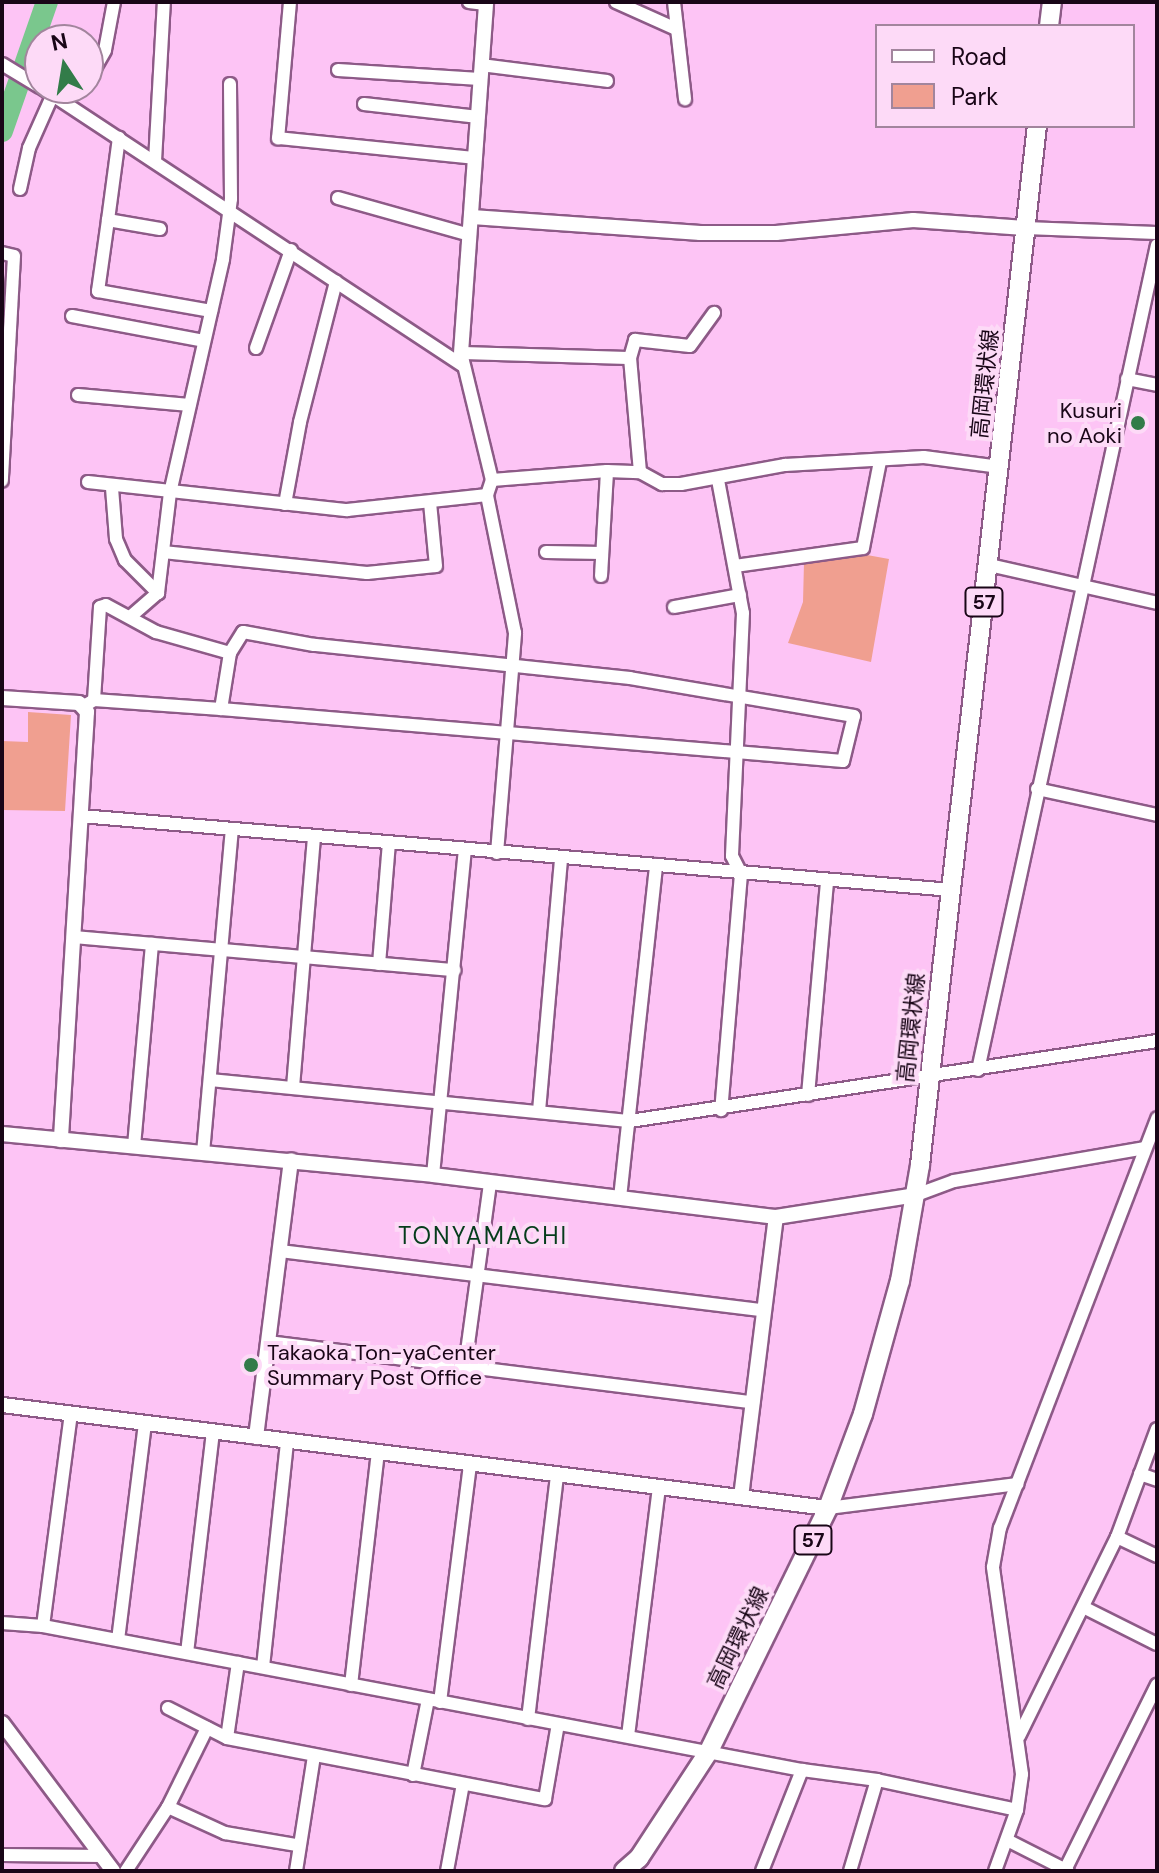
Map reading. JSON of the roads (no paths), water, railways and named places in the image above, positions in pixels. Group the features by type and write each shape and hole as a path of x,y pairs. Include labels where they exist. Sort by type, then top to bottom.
{"main road":[{"path":"1049,24 1052,2"},
{"name":"高岡環状線","path":"624,1871 639,1858 709,1751 828,1508 863,1414 900,1281 916,1195 930,1077 1037,128"}],"street":[{"path":"104,52 114,2"},
{"path":"155,161 164,2"},
{"path":"290,2 278,138 475,158"},
{"path":"469,2 486,3 461,359 492,480 487,495 515,633 497,853"},
{"path":"616,2 676,29"},
{"path":"674,2 685,99"},
{"path":"2,64 24,77"},
{"path":"338,70 481,72 607,81"},
{"path":"130,617 158,593 170,493 211,311 227,209 230,84"},
{"path":"20,189 42,104"},
{"path":"67,104 336,282 461,359 630,358"},
{"path":"364,104 478,117"},
{"path":"119,138 98,291 211,311"},
{"path":"338,198 470,235"},
{"path":"472,217 700,233 776,233 913,220 1157,233"},
{"path":"108,220 160,229"},
{"path":"978,1070 1157,245"},
{"path":"256,348 291,250"},
{"path":"2,253 14,256 2,481"},
{"path":"285,504 300,422 336,282"},
{"path":"640,472 630,358 635,340 690,346 714,313"},
{"path":"72,316 204,341"},
{"path":"1127,379 1157,385"},
{"path":"78,395 190,405"},
{"path":"492,480 607,471 640,472 662,484 718,480 785,465 924,457 1000,467"},
{"path":"735,566 863,548 880,461"},
{"path":"601,576 607,471"},
{"path":"718,480 740,595 744,698 732,856 741,874 721,1110"},
{"path":"88,482 112,488 347,510 487,495"},
{"path":"112,488 116,539 125,560 158,593"},
{"path":"163,552 367,573 436,566 430,502"},
{"path":"546,552 602,553"},
{"path":"989,565 1157,603"},
{"path":"674,607 740,595"},
{"path":"61,1140 89,703 100,607 106,605 156,632 230,653"},
{"path":"2,698 221,709 843,761 854,716 512,665 243,632 230,653 221,709"},
{"path":"1037,789 1157,815"},
{"path":"81,816 951,890"},
{"path":"203,1153 232,829"},
{"path":"293,1087 314,837"},
{"path":"379,964 389,843"},
{"path":"433,1175 443,1100 465,850"},
{"path":"539,1111 561,858"},
{"path":"620,1198 656,865"},
{"path":"808,1095 827,881"},
{"path":"74,937 455,970"},
{"path":"134,1146 152,944"},
{"path":"211,1080 443,1100 630,1121 721,1110 1157,1041"},
{"path":"995,1871 1017,1810 1022,1774 993,1567 1017,1484 1157,1118"},
{"path":"2,1134 433,1175 776,1217 916,1195 954,1181 1145,1148"},
{"path":"256,1437 291,1160"},
{"path":"465,1366 490,1183"},
{"path":"741,1497 776,1217"},
{"path":"280,1251 764,1310"},
{"path":"268,1342 753,1402"},
{"path":"2,1405 828,1508 1017,1484"},
{"path":"43,1626 71,1413"},
{"path":"118,1640 145,1423"},
{"path":"1019,1736 1085,1608 1117,1537 1157,1429"},
{"path":"187,1653 213,1431"},
{"path":"263,1667 287,1441"},
{"path":"351,1685 378,1453"},
{"path":"413,1775 434,1700 470,1464"},
{"path":"528,1719 557,1474"},
{"path":"1140,1474 1157,1480"},
{"path":"628,1736 659,1487"},
{"path":"1117,1537 1157,1556"},
{"path":"1085,1608 1157,1644"},
{"path":"2,1623 43,1626 802,1770 877,1780 1017,1810"},
{"path":"227,1738 238,1663"},
{"path":"1007,1840 1066,1870 1157,1685"},
{"path":"168,1708 227,1738 545,1799 558,1724"},
{"path":"2,1723 113,1871"},
{"path":"126,1871 168,1807 207,1728"},
{"path":"296,1871 297,1845 314,1756"},
{"path":"762,1871 802,1770"},
{"path":"850,1871 877,1780"},
{"path":"447,1871 463,1784"},
{"path":"168,1807 225,1833 297,1845"},
{"path":"2,1855 103,1856"}],"waterway":[{"path":"2,131 47,2"}],"place":[{"name":"Kusuri no Aoki","path":"1138,423"},
{"name":"Takaoka Ton-yaCenter Summary Post Office","path":"251,1365"}],"district":[{"name":"TONYAMACHI","path":"483,1236"}]}
